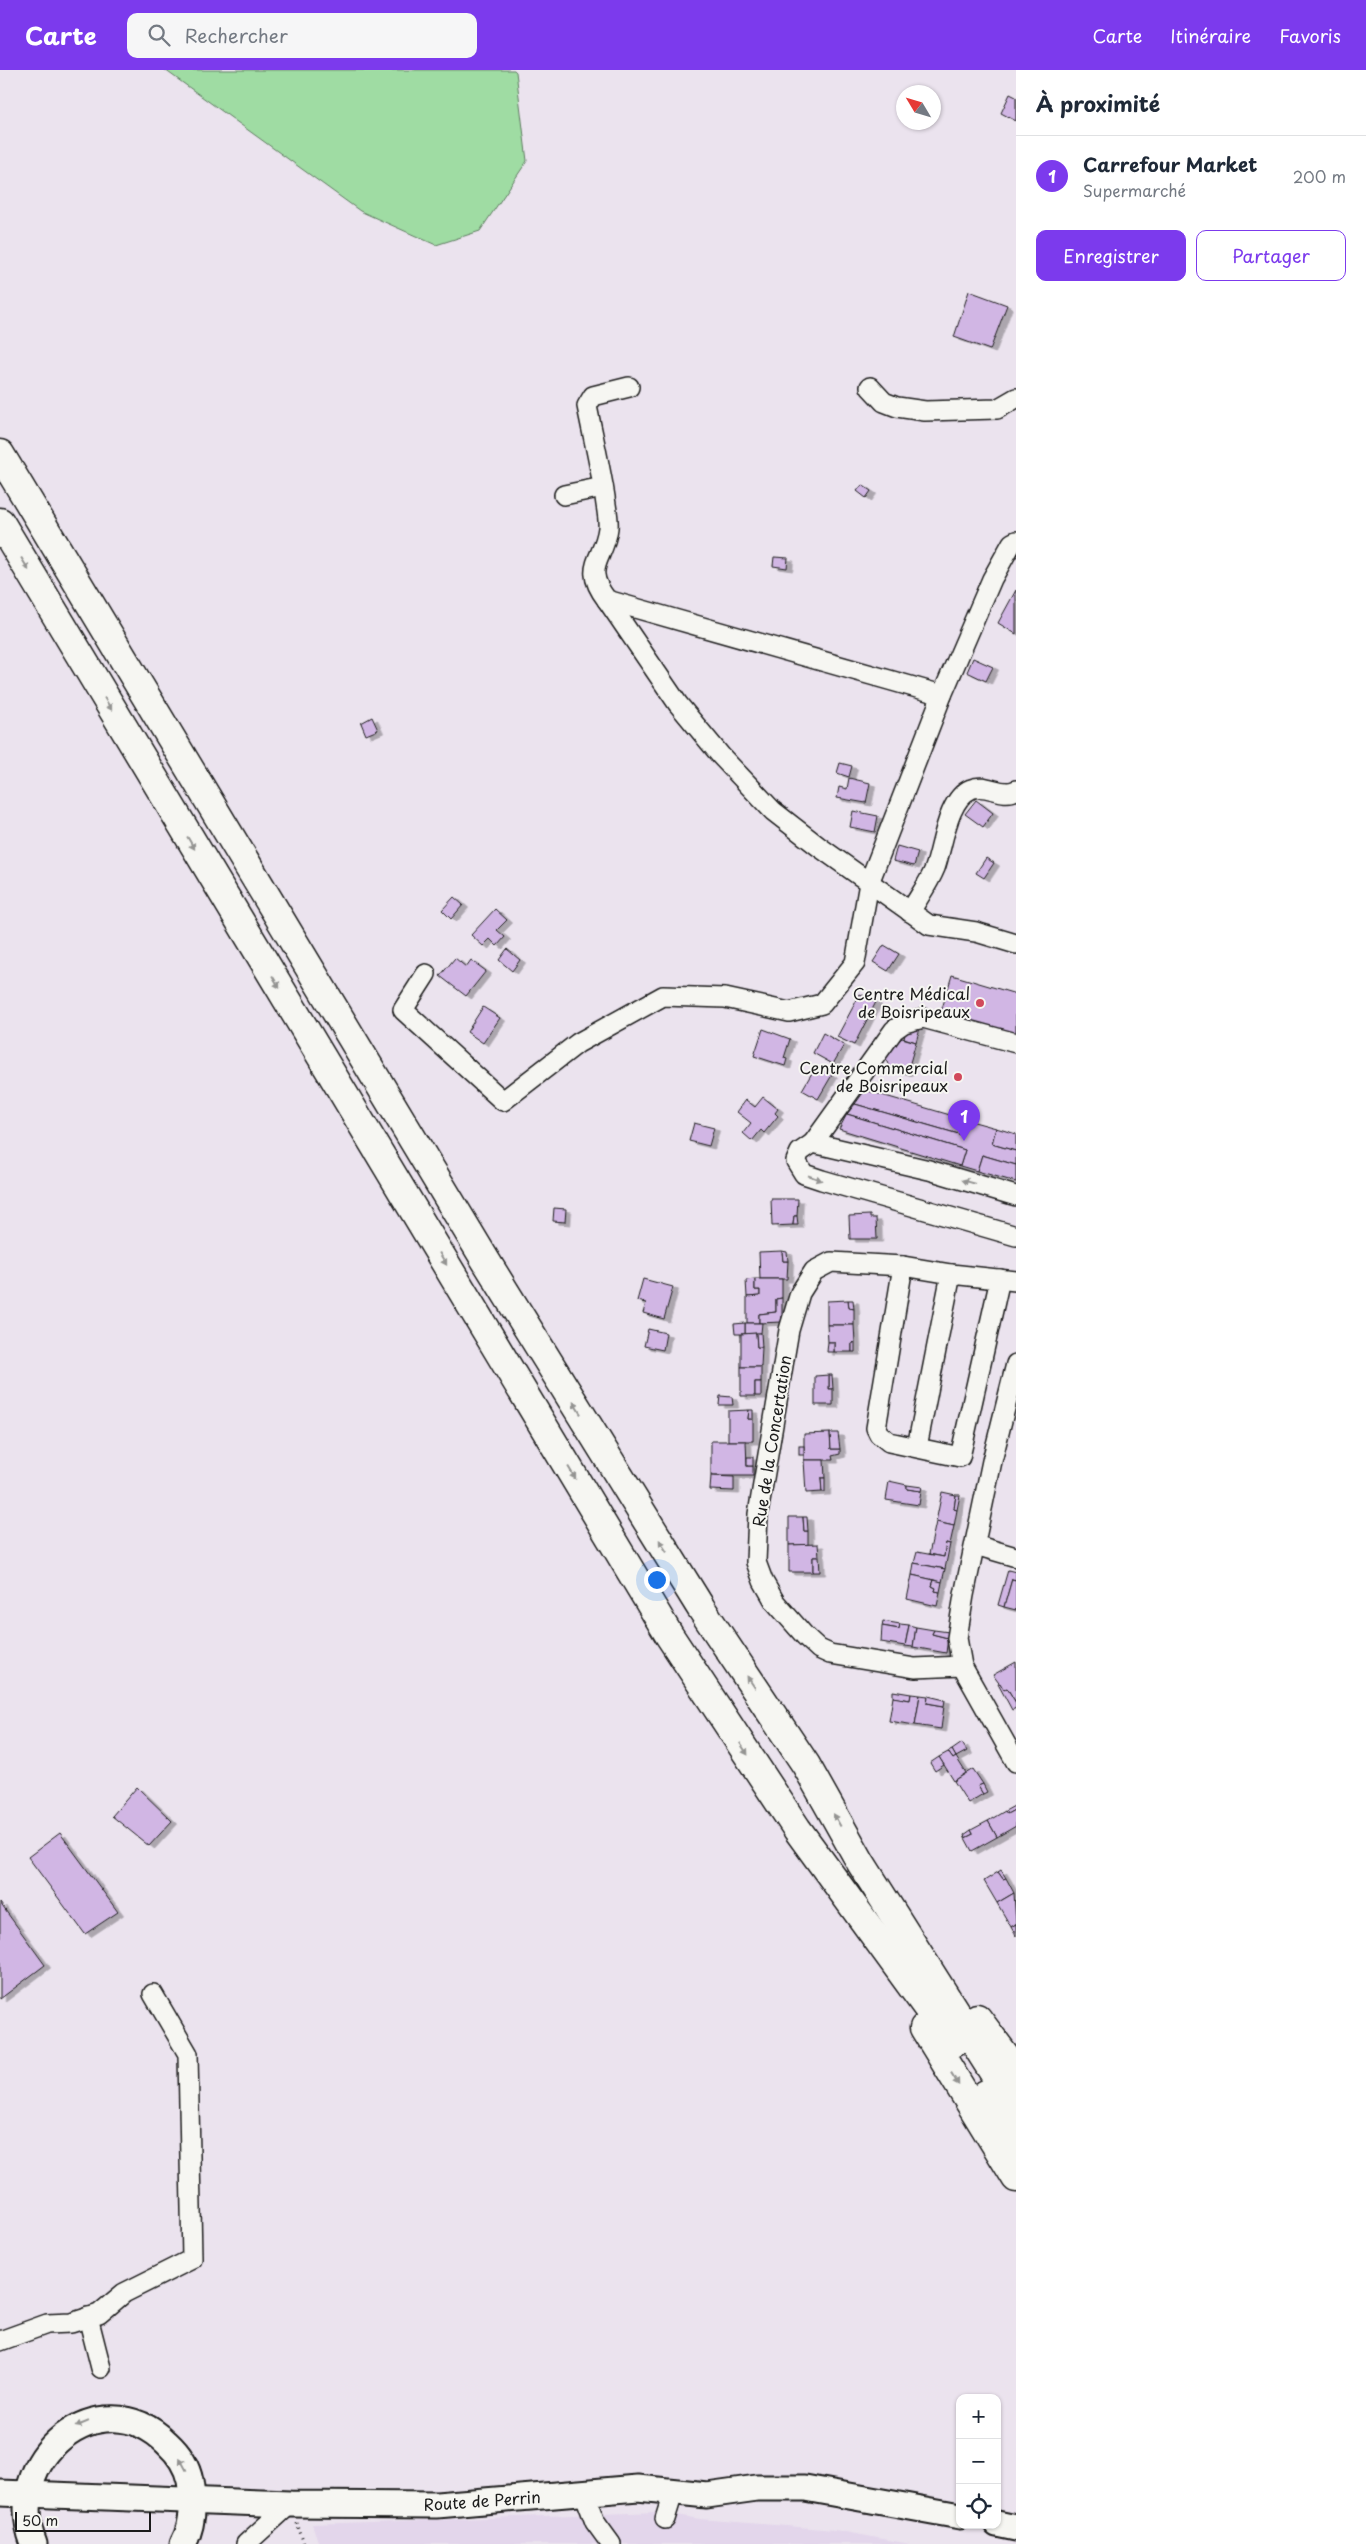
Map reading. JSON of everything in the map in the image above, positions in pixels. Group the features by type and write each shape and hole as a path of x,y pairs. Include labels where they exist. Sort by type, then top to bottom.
{"highway":[{"path":"0,454 481,1253 702,1608 806,1765 861,1862 1016,2108"},
{"path":"0,522 669,1635 797,1829 944,2028 1016,2140"},
{"path":"861,1862 1016,2070"},
{"path":"840,1887 1016,2178"}],"main road":[{"path":"34,2544 12,2494 47,2446 67,2430 90,2421 110,2419 130,2421 147,2427 162,2437 182,2460 188,2474 193,2499 190,2527 183,2544"},
{"name":"Route de Perrin","path":"12,2494 193,2499 290,2504 437,2505 638,2488 674,2490 706,2495 758,2488 805,2488 956,2515"},
{"path":"1001,2525 1016,2528"}],"street":[{"path":"629,386 593,396 587,406 603,487 608,529 594,567 594,579 606,600 678,704 721,756 774,811 869,883 929,925 976,932 1016,944"},
{"path":"870,387 884,402 925,411 997,409 1016,398"},
{"path":"564,495 603,487"},
{"path":"426,974 403,1010 503,1101 578,1043 663,996 725,998 789,1012 822,1004 855,963 869,883 942,695 992,578 1012,543 1016,541"},
{"path":"606,600 942,695"},
{"path":"910,912 935,869 954,806 969,790 982,786 998,791 1016,790"},
{"path":"1016,1043 923,1018 904,1023 894,1030 813,1143 800,1152 796,1161 804,1174 1016,1236"},
{"path":"813,1143 929,1170 1016,1196"},
{"name":"Rue de la Concertation","path":"962,1666 915,1668 830,1654 819,1649 775,1602 763,1581 756,1562 762,1495 789,1330 800,1293 814,1272 831,1262 897,1265 951,1274 1008,1280"},
{"path":"897,1265 876,1428 879,1434 889,1442 992,1465"},
{"path":"917,1447 951,1274"},
{"path":"960,1457 1008,1280"},
{"path":"1016,1364 992,1465 957,1638 962,1666 1016,1762"},
{"path":"975,1545 1016,1557"},
{"path":"0,2341 47,2324 71,2323 99,2314 124,2293 192,2260 188,2054 153,1994"},
{"path":"88,2317 101,2368"},
{"path":"665,2518 674,2490"},
{"path":"584,2493 595,2522 610,2544"},
{"path":"246,2544 290,2504"}],"shaded area":[{"path":"658,2512 700,2519 835,2530 910,2544 319,2544 312,2524"}],"green space":[{"path":"165,70 514,70 516,72 527,161 480,231 436,245 360,211"}],"building":[{"path":"1010,94 1016,97 1016,121 1001,113"},
{"path":"969,291 1007,305 990,350 954,337"},
{"path":"862,485 871,491 866,498 857,491"},
{"path":"774,557 788,558 787,568 773,566"},
{"path":"1016,590 1016,634 998,623"},
{"path":"973,658 993,667 986,681 967,672"},
{"path":"372,717 378,730 366,735 361,723"},
{"path":"840,763 852,766 849,777 837,773"},
{"path":"849,778 870,783 866,803 837,798 839,787 847,789"},
{"path":"976,800 993,813 983,827 965,814"},
{"path":"853,811 878,816 875,832 850,827"},
{"path":"897,846 918,852 914,866 893,861"},
{"path":"986,858 994,863 984,878 976,873"},
{"path":"454,897 463,905 451,919 442,910"},
{"path":"495,909 507,920 497,930 505,937 497,946 490,939 483,946 471,935"},
{"path":"884,945 899,954 888,971 873,962"},
{"path":"507,949 520,960 512,971 499,960"},
{"path":"455,958 466,967 471,960 486,971 466,996 440,976"},
{"name":"Centre Médical de Boisripeaux","path":"952,975 1016,994 1016,1034 941,1012"},
{"path":"860,994 876,1002 854,1045 837,1037"},
{"path":"483,1007 500,1018 483,1043 467,1032"},
{"path":"908,1024 920,1028 916,1042 904,1038"},
{"path":"763,1029 790,1039 784,1058 787,1059 785,1066 754,1056"},
{"path":"823,1033 844,1045 833,1064 813,1053"},
{"path":"902,1038 916,1042 907,1073 890,1068 883,1054"},
{"path":"816,1066 832,1075 818,1099 802,1090"},
{"path":"865,1090 967,1120 962,1135 855,1104"},
{"path":"763,1097 778,1109 775,1113 778,1116 764,1133 761,1130 752,1141 743,1133 751,1123 737,1112 746,1100 755,1107"},
{"path":"855,1104 962,1135 967,1120 996,1128 992,1144 1016,1151 1016,1165 982,1155 977,1171 960,1166 965,1150 847,1114"},
{"path":"847,1114 965,1150 960,1166 839,1129"},
{"path":"694,1123 714,1128 709,1146 689,1141"},
{"path":"996,1128 1016,1134 1016,1151 992,1144"},
{"path":"982,1155 1016,1165 1016,1182 977,1171"},
{"path":"771,1199 798,1199 797,1216 794,1216 793,1225 772,1226"},
{"path":"554,1208 566,1209 565,1222 553,1221"},
{"path":"870,1215 870,1218 876,1218 877,1239 850,1239 849,1216"},
{"path":"794,1216 797,1216 798,1225 793,1225"},
{"path":"782,1251 783,1261 788,1261 787,1279 760,1279 759,1252"},
{"path":"782,1251 787,1252 788,1261 783,1261"},
{"path":"643,1279 673,1287 664,1319 643,1313 646,1303 637,1301"},
{"path":"755,1279 755,1290 760,1290 760,1296 747,1297 746,1280"},
{"path":"755,1279 782,1279 782,1298 776,1299 776,1312 759,1314 759,1323 747,1323 747,1297 760,1296 760,1290 755,1290"},
{"path":"782,1298 782,1322 759,1323 759,1314 776,1312 776,1299"},
{"path":"848,1300 853,1300 854,1309 849,1308"},
{"path":"848,1300 849,1308 854,1309 854,1325 827,1325 827,1301"},
{"path":"745,1323 762,1323 761,1333 745,1334"},
{"path":"745,1323 745,1334 735,1334 734,1324"},
{"path":"827,1325 854,1325 855,1342 852,1343 852,1352 834,1352 834,1342 828,1342"},
{"path":"648,1329 666,1333 663,1350 644,1346"},
{"path":"756,1333 757,1347 762,1347 761,1367 741,1367 741,1334"},
{"path":"756,1333 761,1333 762,1347 757,1347"},
{"path":"828,1342 834,1342 834,1352 827,1352"},
{"path":"855,1342 855,1352 852,1352 852,1343"},
{"path":"741,1367 761,1367 761,1382 755,1382 755,1396 741,1396"},
{"path":"829,1375 832,1375 833,1389 829,1389"},
{"path":"829,1375 829,1389 833,1389 833,1405 815,1405 815,1376"},
{"path":"755,1382 761,1382 761,1396 755,1396"},
{"path":"720,1396 732,1397 733,1405 719,1405"},
{"path":"749,1410 748,1419 753,1419 753,1441 728,1441 728,1411"},
{"path":"749,1410 753,1410 753,1419 748,1419"},
{"path":"830,1433 831,1449 840,1449 840,1454 832,1456 833,1460 804,1460 804,1434"},
{"path":"830,1433 838,1433 840,1449 831,1449"},
{"path":"711,1441 746,1441 747,1466 753,1466 753,1476 711,1476"},
{"path":"799,1446 804,1446 804,1455 799,1455"},
{"path":"747,1457 753,1457 753,1466 747,1466"},
{"path":"804,1460 824,1460 825,1478 821,1478 822,1492 806,1493"},
{"path":"711,1476 734,1477 734,1491 710,1490"},
{"path":"821,1478 825,1478 825,1492 822,1492"},
{"path":"889,1481 907,1485 907,1489 921,1491 919,1505 886,1500"},
{"path":"907,1485 922,1487 921,1491 907,1489"},
{"path":"942,1492 956,1495 954,1509 957,1510 954,1526 936,1522"},
{"path":"956,1495 960,1495 957,1510 954,1509"},
{"path":"789,1517 803,1517 804,1531 808,1531 808,1545 789,1545"},
{"path":"803,1517 807,1517 808,1531 804,1531"},
{"path":"936,1522 954,1526 950,1544 946,1543 944,1557 929,1554"},
{"path":"946,1543 950,1544 945,1569 914,1563 917,1552 944,1557"},
{"path":"818,1544 819,1557 813,1557 813,1572 789,1572 789,1545"},
{"path":"813,1557 819,1557 820,1572 813,1572"},
{"path":"914,1563 945,1569 942,1582 912,1575"},
{"path":"1008,1570 1016,1572 1016,1580 1012,1579 1004,1607 998,1605"},
{"path":"912,1575 934,1580 932,1586 936,1588 935,1591 940,1592 937,1606 907,1599"},
{"path":"1012,1579 1016,1580 1016,1610 1004,1607"},
{"path":"934,1580 942,1582 940,1592 935,1591 936,1588 932,1586"},
{"path":"883,1621 900,1624 899,1629 882,1626"},
{"path":"900,1624 909,1625 905,1646 881,1642 882,1626 899,1629"},
{"path":"909,1625 916,1627 913,1647 905,1646"},
{"path":"916,1627 934,1630 932,1634 948,1638 946,1653 913,1647"},
{"path":"934,1630 949,1632 948,1638 932,1634"},
{"path":"1016,1662 1016,1703 1007,1688 1004,1690 993,1675"},
{"path":"1000,1683 1004,1690 1007,1688 1016,1703 1016,1708 1012,1710 998,1684"},
{"path":"893,1691 911,1694 910,1700 893,1697"},
{"path":"911,1694 920,1695 915,1725 889,1721 893,1697 910,1700"},
{"path":"920,1695 928,1696 927,1703 944,1706 941,1729 915,1725"},
{"path":"928,1696 945,1700 944,1706 927,1703"},
{"path":"962,1743 967,1751 956,1757 952,1750"},
{"path":"952,1750 956,1757 953,1759 948,1752"},
{"path":"948,1752 953,1759 956,1757 966,1773 954,1781 939,1757"},
{"path":"939,1757 944,1765 935,1771 930,1763"},
{"path":"973,1769 983,1784 978,1786 983,1794 968,1803 954,1781"},
{"path":"983,1784 987,1792 983,1794 978,1786"},
{"path":"137,1787 172,1821 149,1846 112,1816"},
{"path":"1016,1805 1016,1809 1007,1814 1005,1811"},
{"path":"1016,1809 1016,1826 997,1837 988,1821 1005,1811 1007,1814"},
{"path":"988,1821 997,1837 972,1851 965,1838 973,1834 971,1830"},
{"path":"971,1830 973,1834 965,1838 964,1835"},
{"path":"60,1833 118,1912 85,1934 28,1857"},
{"path":"1001,1870 1006,1878 1003,1879 998,1872"},
{"path":"998,1872 1003,1879 1006,1878 1014,1893 997,1903 984,1881"},
{"path":"1014,1893 1016,1924 1011,1927 997,1903"},
{"path":"0,1903 45,1965 0,1999"},
{"path":"1016,1924 1016,1936 1011,1927"}],"place":[{"name":"Centre Médical de Boisripeaux","path":"980,1003"},
{"name":"Centre Commercial de Boisripeaux","path":"958,1077"},
{"name":"Carrefour Market","path":"964,1141"}]}
